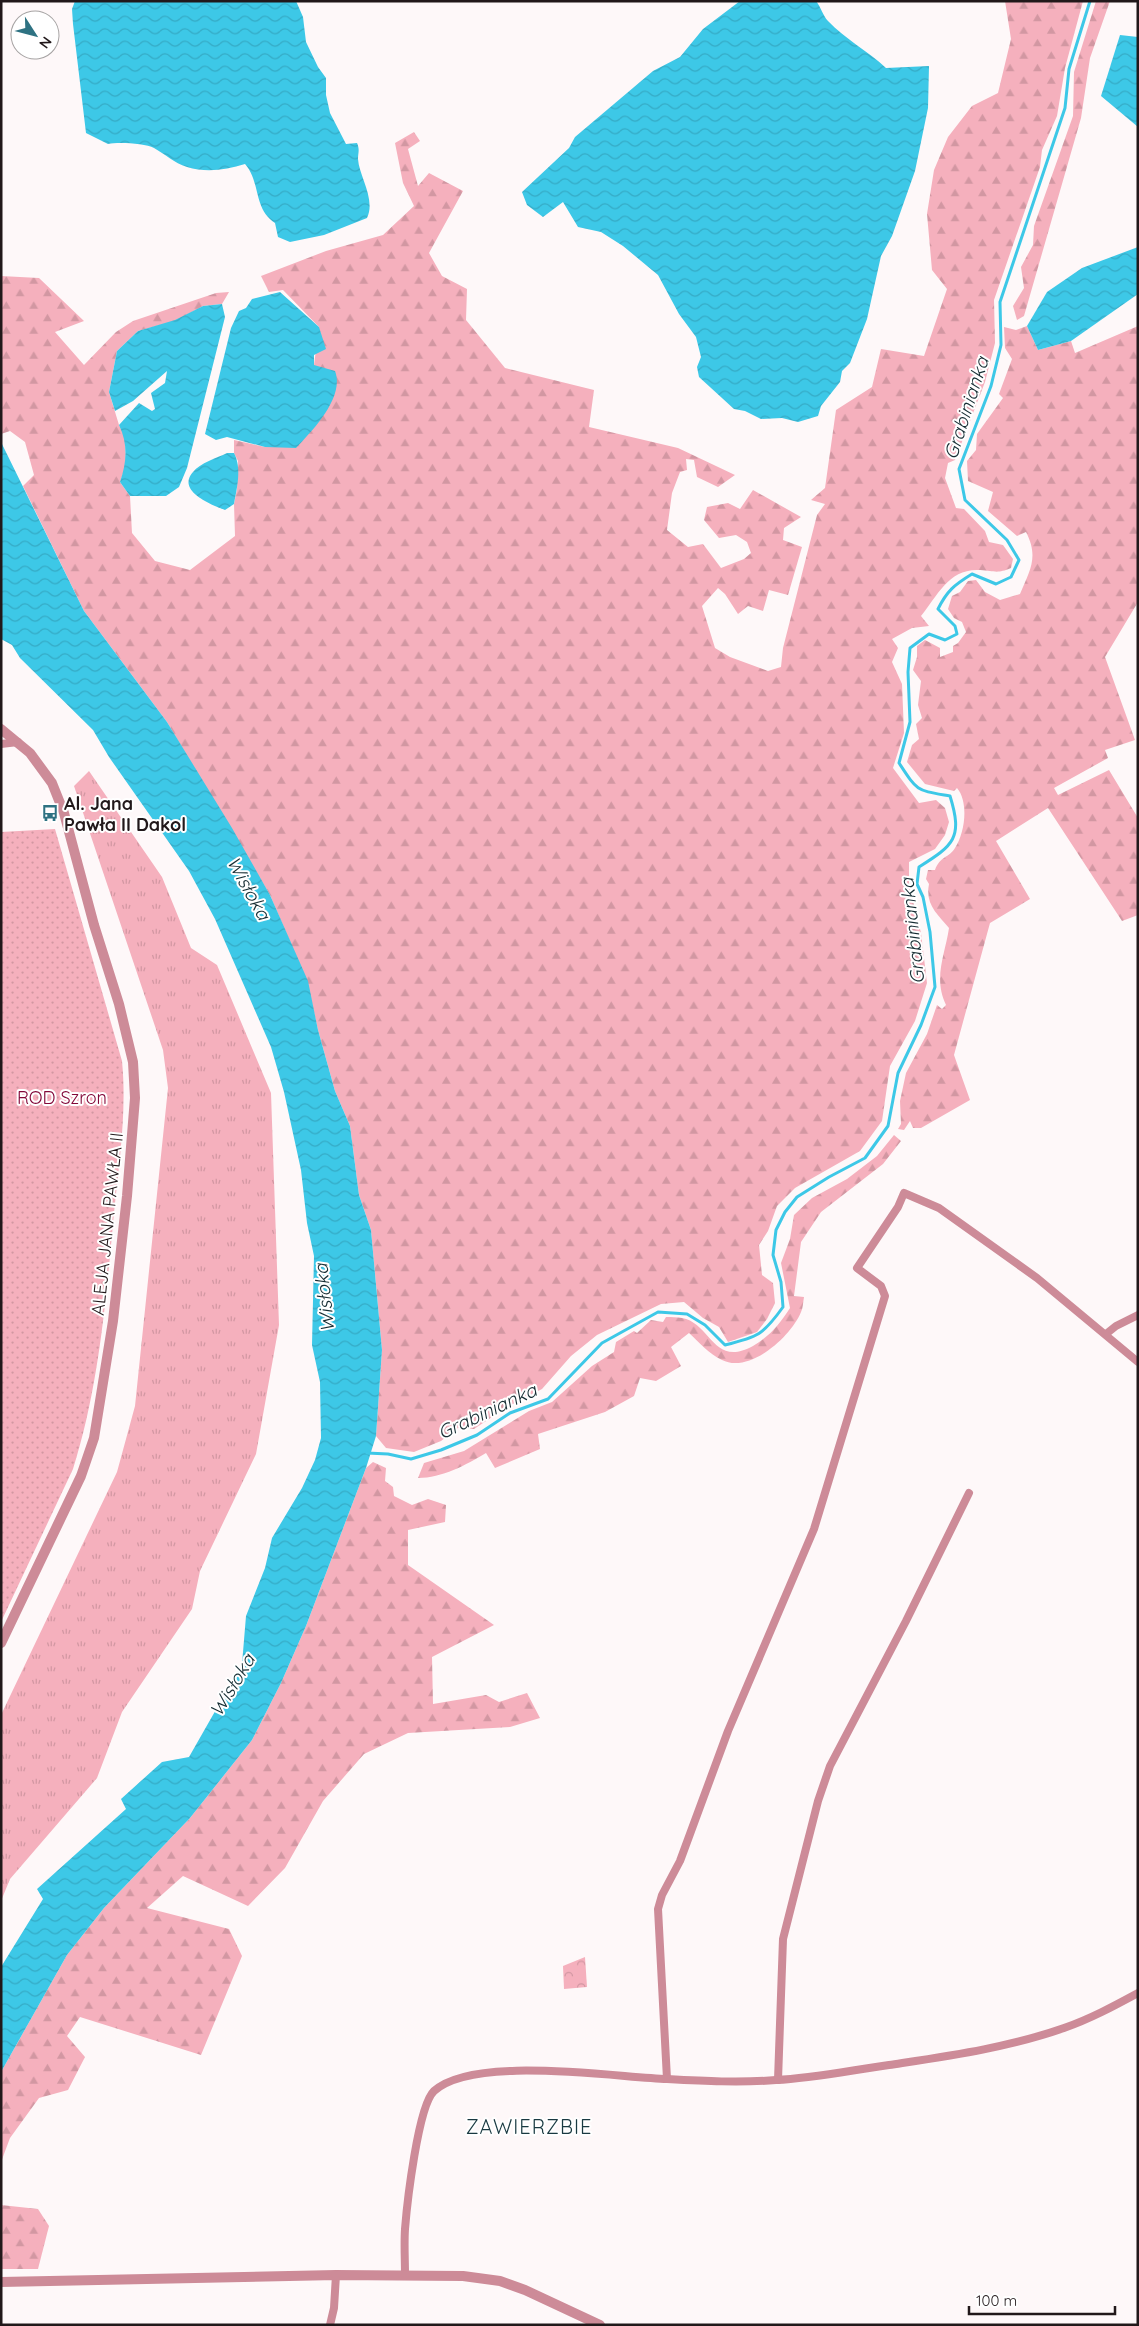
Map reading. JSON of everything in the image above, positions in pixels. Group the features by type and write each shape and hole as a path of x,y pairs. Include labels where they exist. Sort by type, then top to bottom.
{"street":[{"name":"ALEJA JANA PAWŁA II","path":"1,729 30,753 52,783 64,813 94,925 119,1004 133,1062 135,1098 128,1188 113,1321 94,1438 81,1476 1,1643"},
{"path":"1,744 18,742"},
{"path":"668,2079 658,1910 662,1895 680,1861 728,1731 814,1529 885,1296 881,1286 857,1268 898,1207 904,1193 939,1208 1037,1278 1138,1362"},
{"path":"1106,1334 1116,1326 1138,1315"},
{"path":"778,2080 783,1939 818,1801 830,1766 906,1621 969,1493"},
{"path":"405,2275 405,2230 417,2147 426,2108 430,2095 459,2077 476,2073 515,2070 668,2079 778,2080 941,2058 1000,2046 1066,2028 1138,1993"},
{"path":"330,2325 334,2308 336,2274"},
{"path":"1,2282 336,2274 464,2276 500,2281 525,2290 600,2325"}],"green space":[{"path":"1005,1 1083,1 1065,68 1057,116 1042,150 1040,167 994,300 995,343 985,382 955,460 948,463 945,478 956,508 964,509 985,531 989,542 1003,545 1013,559 1011,568 999,572 980,570 960,573 945,584 921,616 929,626 912,628 892,639 898,648 892,662 902,684 904,733 893,768 919,803 936,800 945,808 949,822 945,835 935,849 909,862 909,885 921,933 927,983 915,1021 890,1066 882,1121 860,1151 795,1188 777,1206 768,1231 759,1245 762,1275 773,1283 775,1303 767,1319 757,1332 728,1342 719,1327 703,1318 684,1302 661,1304 597,1335 571,1356 542,1389 507,1407 474,1429 458,1428 441,1441 414,1452 386,1448 376,1436 382,1350 371,1230 359,1195 350,1126 335,1091 307,981 270,895 167,722 84,611 23,486 34,475 25,442 10,431 1,434 1,276 39,278 84,321 55,332 84,365 116,332 133,321 216,293 229,292 222,304 203,306 175,321 138,331 117,351 109,392 119,425 125,437 126,465 120,482 130,496 132,533 155,561 190,570 235,536 234,504 237,489 238,461 234,453 234,440 265,447 314,365 319,327 283,290 269,292 261,276 326,251 383,235 414,206 403,183 395,143 414,132 420,141 408,149 418,186 429,173 463,191 429,253 442,276 467,289 466,320 505,368 594,390 589,427 678,448 735,475 718,487 697,477 694,460 686,459 687,470 680,472 672,493 667,530 688,547 703,544 721,568 744,559 751,553 747,542 736,535 719,538 704,520 707,507 728,503 740,509 753,490 801,517 784,528 783,540 802,547 788,595 769,590 763,611 748,606 738,614 725,594 718,588 702,606 715,648 730,657 768,671 781,667 783,648 817,515 825,504 811,500 825,488 836,410 872,387 881,349 924,356 947,289 932,270 927,214 934,170 948,137 972,106 998,93 1011,39"},
{"path":"1096,1 1110,1 1090,58 1081,118 1024,316 1017,320 1013,306 1024,288 1021,267 1033,245 1034,226 1073,116 1074,72"},
{"path":"1027,326 1038,350 1071,341 1075,353 1138,326 1138,602 1105,657 1135,740 1105,750 1108,758 1054,788 1058,795 1109,770 1138,818 1138,915 1122,921 1048,808 996,841 1030,899 990,923 954,1055 970,1100 921,1128 913,1128 910,1121 904,1130 898,1129 901,1124 900,1101 906,1073 927,1034 937,1005 942,1009 946,1005 942,995 940,976 949,928 930,903 929,884 926,879 928,870 935,870 939,862 955,848 961,834 964,818 963,801 957,788 954,791 925,784 907,762 912,745 919,739 916,724 922,718 918,705 921,681 913,670 917,657 917,646 925,640 940,648 940,657 953,652 953,646 958,643 966,632 962,622 954,618 948,609 952,596 960,592 968,581 976,580 985,592 1000,600 1020,594 1030,570 1032,549 1026,532 1017,536 988,511 993,492 968,481 967,461 976,450 977,434 1003,398 999,394 1012,359 1005,348 1004,327 1016,330"},
{"path":"89,771 162,877 191,948 217,965 271,1093 279,1325 256,1454 200,1571 192,1609 122,1712 97,1778 10,1879 1,1901 1,1715 117,1472 135,1406 168,1088 163,1050 74,786"},
{"name":"ROD Szron","path":"55,829 122,1061 124,1099 122,1137 100,1342 82,1438 73,1469 1,1622 1,832"},
{"path":"894,1135 901,1141 883,1164 821,1212 801,1242 794,1296 804,1297 802,1310 788,1332 768,1351 756,1358 733,1363 713,1355 689,1333 671,1347 681,1366 656,1381 640,1378 634,1396 605,1412 538,1434 540,1449 495,1468 486,1453 445,1473 418,1478 424,1463 464,1451 529,1411 552,1402 592,1366 614,1352 616,1342 634,1331 637,1333 651,1320 663,1322 666,1317 674,1317 692,1322 713,1342 729,1352 740,1351 753,1346 765,1338 782,1320 790,1308 781,1263 790,1239 794,1215 812,1198 847,1179 877,1156"},
{"path":"373,1462 386,1468 385,1481 393,1487 394,1496 412,1505 428,1499 446,1505 445,1522 408,1530 408,1565 494,1625 432,1657 433,1704 486,1695 499,1702 527,1693 540,1718 510,1727 408,1733 364,1754 323,1801 285,1868 248,1906 183,1876 147,1908 229,1929 242,1956 201,2055 80,2017 67,2036 85,2057 68,2090 39,2098 10,2138 1,2162 1,2072 67,1955 104,1908 190,1818 252,1740 281,1683 306,1626 366,1468"},
{"path":"585,1957 587,1987 564,1989 563,1966"},
{"path":"1,2205 38,2209 49,2226 38,2269 1,2269"}],"water":[{"path":"75,1 296,1 303,17 306,42 318,67 326,78 326,95 330,113 346,144 357,143 358,145 359,166 370,203 367,218 324,235 290,242 278,237 275,223 263,210 250,171 245,164 216,170 194,169 178,163 150,146 131,143 108,144 86,133 73,24 72,9"},
{"path":"740,1 816,1 826,19 886,68 929,66 928,108 915,171 892,236 881,256 867,319 850,363 842,371 840,382 821,406 818,416 798,422 782,418 761,419 745,411 734,409 699,377 697,367 701,357 696,337 679,314 658,275 623,246 601,232 578,227 563,202 543,217 527,205 522,192 569,148 575,137 653,71 680,57 703,29"},
{"path":"1120,35 1138,37 1138,127 1101,96"},
{"path":"1138,247 1138,294 1071,341 1038,350 1027,326 1047,292 1082,268"},
{"path":"280,292 319,327 326,349 314,355 314,365 335,371 337,381 332,402 326,413 296,448 265,447 227,437 216,440 205,434 231,328 239,311 246,308 252,299"},
{"path":"222,304 225,317 187,468 179,487 166,496 130,496 120,482 126,453 119,425 139,403 152,411 155,409 151,393 165,383 167,371 133,401 115,411 109,392 117,351 138,331 175,320 203,306"},
{"name":"Wisłoka","path":"1,442 84,611 167,722 232,828 270,895 308,981 318,1030 335,1091 350,1126 359,1195 371,1230 382,1350 376,1436 366,1468 306,1626 281,1683 252,1740 190,1818 104,1908 67,1955 1,2072 1,1967 43,1899 37,1889 126,1809 121,1799 162,1762 189,1757 242,1664 246,1616 265,1568 272,1538 302,1488 315,1460 321,1438 320,1382 312,1345 314,1256 307,1223 301,1170 284,1092 271,1047 215,919 189,871 109,757 93,730 20,658 12,645 1,639"},
{"path":"227,453 234,453 238,465 238,478 234,504 225,510 205,501 192,491 189,479 200,466"}],"waterway":[{"name":"Grabinianka","path":"367,1453 388,1454 411,1459 441,1450 477,1435 510,1413 548,1399 602,1343 658,1312 687,1314 705,1325 725,1345 759,1334 770,1324 783,1307 781,1282 773,1255 776,1230 785,1212 797,1197 865,1158 888,1126 898,1073 921,1025 935,987 930,932 923,897 917,884 919,867 948,846 955,831 956,822 950,796 924,791 919,788 910,780 899,763 910,722 908,672 910,648 929,634 945,640 957,634 955,626 938,609 945,597 956,585 972,574 996,584 1011,577 1019,560 1007,540 965,500 959,469 991,386 1001,345 1000,302 1065,108 1069,69 1090,1"}],"place":[{"name":"Al. Jana Pawła II Dakol","path":"50,813"}],"district":[{"name":"ZAWIERZBIE","path":"529,2126"}]}
